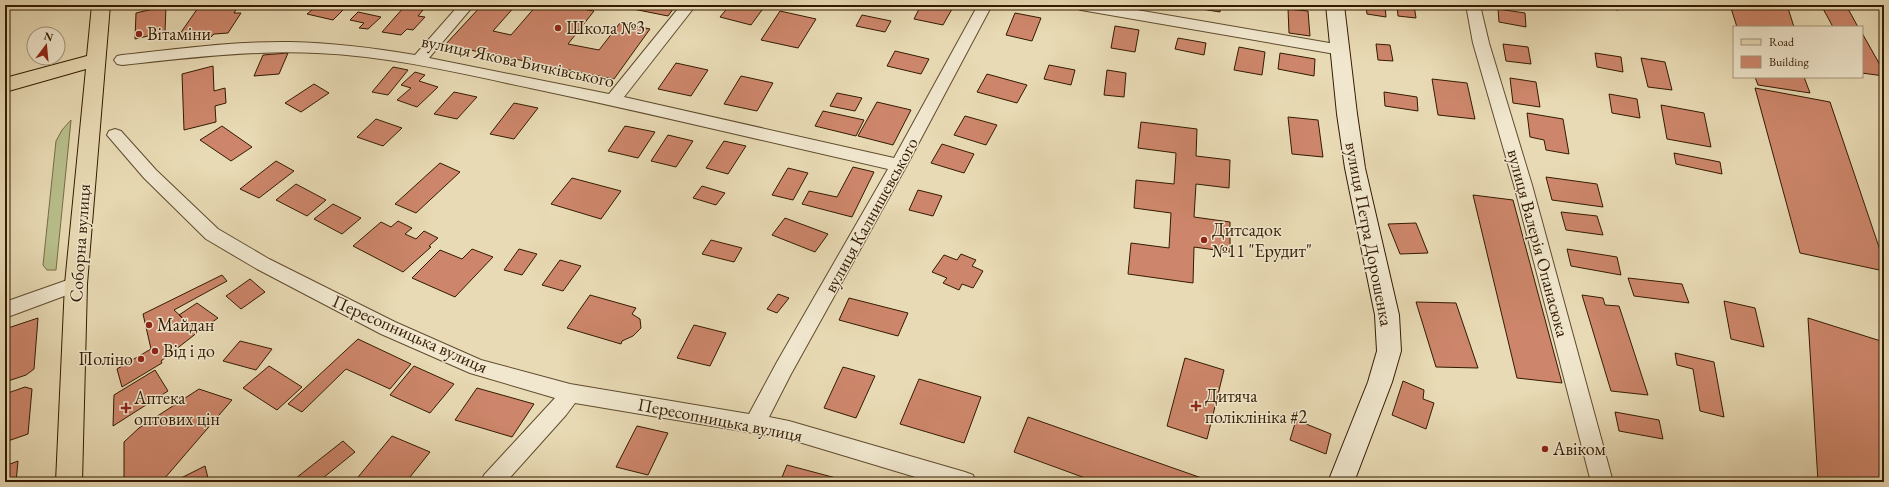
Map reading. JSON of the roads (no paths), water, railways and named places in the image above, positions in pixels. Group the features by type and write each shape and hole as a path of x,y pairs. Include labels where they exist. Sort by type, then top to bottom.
{"main road":[{"name":"Соборна вулиця","path":"68,482 76,284 100,5"},
{"path":"5,85 96,60"}],"street":[{"path":"418,60 467,5"},
{"path":"612,101 689,5"},
{"name":"вулиця Калнишевського","path":"755,424 784,368 899,165 985,5"},
{"path":"1081,5 1341,50"},
{"name":"вулиця Петра Дорошенка","path":"1335,5 1347,114 1355,168 1387,315 1389,351 1380,382 1341,482"},
{"name":"вулиця Валерія Опанасюка","path":"1473,5 1481,43 1523,186 1602,482"},
{"name":"вулиця Якова Бичківського","path":"122,60 200,52 292,47 363,53 418,60 557,88 899,165"},
{"name":"Пересопницька вулиця","path":"115,135 186,211 212,234 263,264 388,328 477,368 570,393 789,430 966,482"},
{"path":"5,310 76,284"},
{"path":"492,482 559,409 570,393"}],"place":[{"name":"Школа №3","path":"558,28"},
{"name":"Вітаміни","path":"139,34"},
{"name":"Дитсадок №11 \"Ерудит\"","path":"1204,240"},
{"name":"Майдан","path":"149,325"},
{"name":"Від і до","path":"155,351"},
{"name":"Поліно","path":"141,359"},
{"name":"Дитяча поліклініка #2","path":"1196,406"},
{"name":"Аптека оптових цін","path":"126,408"},
{"name":"Авіком","path":"1545,449"}]}
